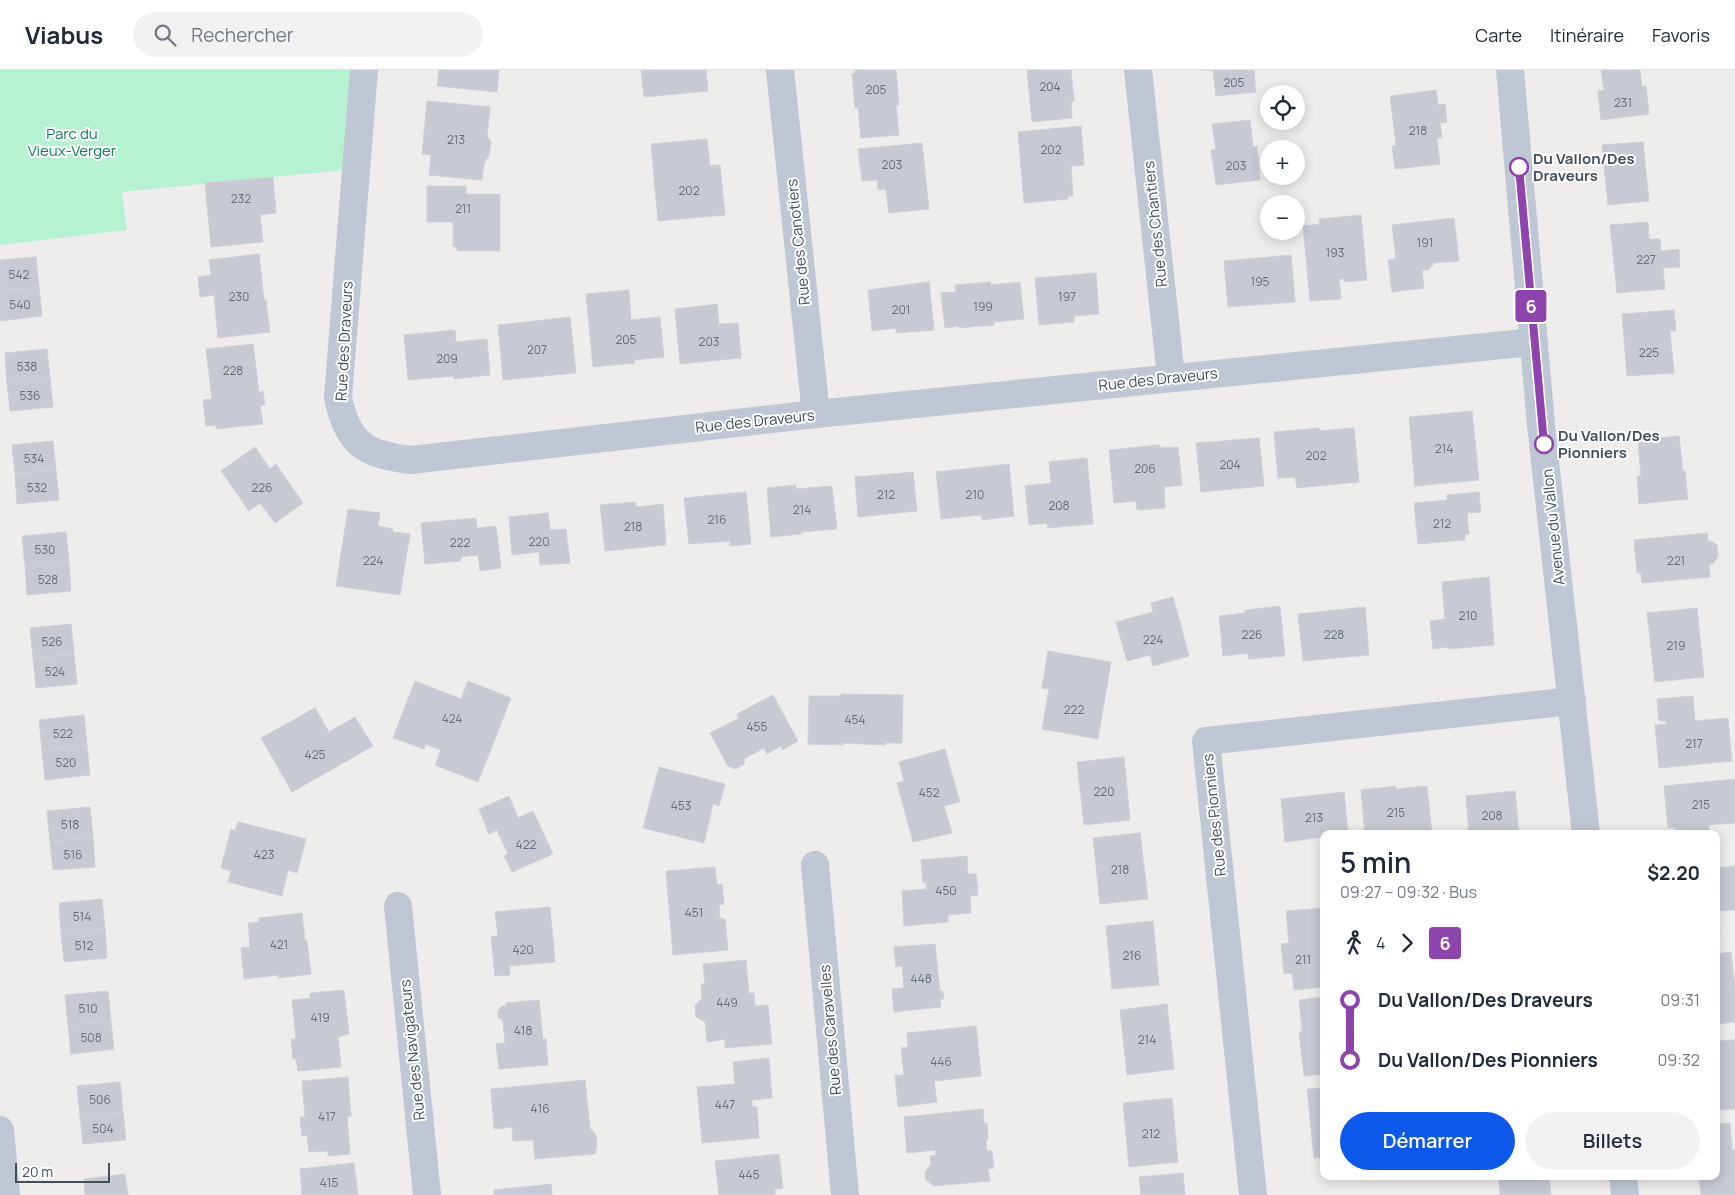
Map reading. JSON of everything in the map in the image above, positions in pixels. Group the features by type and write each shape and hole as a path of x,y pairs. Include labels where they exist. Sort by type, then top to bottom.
{"street":[{"name":"Rue des Draveurs","path":"364,70 338,397 342,419 353,437 368,450 390,458 411,460 816,414 1534,342"},
{"name":"Rue des Canotiers","path":"780,70 816,414"},
{"name":"Rue des Chantiers","path":"1138,70 1171,377"},
{"name":"Avenue du Vallon","path":"1510,70 1534,342 1586,830"},
{"name":"Rue des Pionniers","path":"1253,1195 1206,741 1572,701"},
{"name":"Rue des Caravelles","path":"815,865 845,1195"},
{"name":"Rue des Navigateurs","path":"398,906 427,1195"},
{"path":"0,1130 6,1195"},
{"path":"1623,1180 1625,1195"}],"green space":[{"name":"Parc du Vieux-Verger","path":"0,70 364,70 356,169 122,192 127,230 0,245"}],"building":[{"path":"439,70 499,70 497,92 437,86"},
{"path":"641,70 706,70 708,91 644,97"},
{"path":"855,70 896,70 899,105 896,105 899,135 861,138 858,108 855,108 852,74 855,73"},
{"path":"1071,70 1074,101 1071,102 1072,118 1032,122 1027,71"},
{"path":"1213,70 1254,70 1256,92 1216,96"},
{"path":"1601,70 1640,70 1642,87 1646,86 1649,114 1601,120 1598,91 1604,90"},
{"path":"1436,90 1438,105 1445,104 1447,122 1440,123 1442,138 1437,138 1440,164 1395,169 1392,146 1396,145 1390,96"},
{"path":"427,101 490,107 487,136 491,142 489,156 484,163 482,180 429,175 431,155 422,154"},
{"path":"1250,120 1253,147 1257,146 1260,180 1216,185 1211,150 1216,149 1212,124"},
{"path":"1081,126 1084,165 1071,166 1073,196 1068,196 1068,199 1024,203 1018,132"},
{"path":"707,139 710,166 720,165 725,215 658,221 651,144"},
{"path":"1643,142 1649,201 1608,205 1602,145"},
{"path":"922,143 929,209 889,213 886,189 878,190 877,180 862,181 858,149"},
{"path":"273,177 276,213 260,215 263,242 211,247 205,183"},
{"path":"427,186 466,186 466,194 500,194 500,251 457,251 457,247 453,247 453,222 427,222"},
{"path":"1361,215 1367,280 1344,282 1344,279 1339,279 1341,299 1310,301 1304,240 1305,226 1320,224 1319,219"},
{"path":"1454,218 1459,261 1434,263 1429,270 1422,270 1424,288 1392,292 1388,260 1396,259 1392,225"},
{"path":"1648,222 1649,239 1660,239 1661,251 1679,249 1680,267 1663,268 1665,289 1617,293 1610,225"},
{"path":"259,254 270,332 218,338 214,295 200,297 198,277 211,275 209,260"},
{"path":"1291,255 1295,302 1228,307 1224,261"},
{"path":"36,257 39,287 0,291 0,260"},
{"path":"1096,273 1099,314 1074,316 1074,322 1039,325 1035,278"},
{"path":"929,282 934,330 896,333 896,328 872,331 868,290"},
{"path":"990,282 991,285 1020,282 1024,319 994,322 994,325 945,328 941,293 956,292 955,285"},
{"path":"39,287 42,316 0,321 0,291"},
{"path":"629,290 631,320 660,317 664,357 634,360 635,363 593,367 586,294"},
{"path":"717,304 719,324 738,323 741,358 680,364 675,309"},
{"path":"1674,310 1676,331 1670,331 1674,373 1627,376 1622,314"},
{"path":"570,317 576,373 503,380 498,325"},
{"path":"455,330 456,342 487,339 490,375 454,379 454,376 408,380 404,335"},
{"path":"253,344 259,392 263,391 265,405 260,405 263,424 216,429 216,425 206,426 203,400 212,399 206,349"},
{"path":"47,349 50,378 7,383 5,353"},
{"path":"50,378 53,407 10,411 7,383"},
{"path":"1472,411 1479,480 1415,486 1409,417"},
{"path":"1319,428 1319,431 1354,428 1359,482 1297,488 1295,477 1278,478 1274,432"},
{"path":"1679,436 1688,499 1639,504 1637,476 1641,476 1638,440"},
{"path":"1259,438 1264,486 1201,492 1196,443"},
{"path":"53,441 56,470 15,474 12,445"},
{"path":"1160,445 1160,448 1178,447 1182,485 1164,487 1165,508 1137,510 1136,501 1114,503 1109,450"},
{"path":"255,447 270,469 276,464 303,503 275,523 260,503 249,511 221,471"},
{"path":"1087,458 1093,524 1048,528 1047,523 1029,525 1025,486 1051,483 1049,462"},
{"path":"1009,464 1014,516 982,520 981,515 941,519 936,472"},
{"path":"56,470 59,500 17,504 15,474"},
{"path":"913,472 917,511 858,517 855,477"},
{"path":"796,485 796,489 832,486 837,529 771,537 767,488"},
{"path":"746,492 751,544 730,546 730,541 689,544 684,498"},
{"path":"1479,492 1481,512 1467,513 1469,534 1465,534 1465,540 1418,544 1414,503 1447,500 1447,495"},
{"path":"636,502 636,507 663,504 666,545 605,551 600,505"},
{"path":"348,509 380,513 378,526 393,529 393,532 410,534 400,595 336,586"},
{"path":"548,513 550,530 566,529 570,563 540,565 539,552 512,555 509,517"},
{"path":"476,518 477,528 496,526 501,568 480,571 478,555 461,557 461,561 425,564 421,523"},
{"path":"66,532 69,562 25,566 22,536"},
{"path":"1707,533 1708,541 1717,545 1718,556 1714,563 1709,565 1710,577 1642,583 1641,573 1637,573 1634,540"},
{"path":"69,562 71,591 27,595 25,566"},
{"path":"1489,577 1494,645 1433,649 1430,621 1445,619 1442,582"},
{"path":"1173,597 1189,656 1153,666 1150,655 1127,661 1116,622 1153,612 1151,603"},
{"path":"1280,606 1285,656 1249,659 1248,653 1223,656 1219,616 1245,613 1245,610"},
{"path":"1365,607 1369,655 1303,661 1298,614"},
{"path":"1697,608 1704,677 1655,682 1647,613"},
{"path":"71,624 74,654 33,658 30,628"},
{"path":"1048,651 1111,662 1098,739 1042,729 1049,689 1042,688"},
{"path":"74,654 77,684 36,688 33,658"},
{"path":"415,681 461,699 468,681 511,698 478,782 435,765 441,750 425,744 424,749 393,738"},
{"path":"841,694 903,695 902,743 885,743 885,745 808,744 809,696 841,696"},
{"path":"773,695 798,741 782,750 781,746 767,754 764,748 745,758 744,764 736,769 728,766 710,733 738,719 737,714"},
{"path":"1693,696 1695,721 1728,718 1732,761 1659,768 1655,725 1667,724 1666,721 1659,721 1657,699"},
{"path":"315,708 329,732 355,717 373,746 292,792 261,738"},
{"path":"84,715 87,745 42,750 39,720"},
{"path":"87,745 90,775 45,780 42,750"},
{"path":"945,749 960,802 944,806 952,833 913,842 897,783 904,781 899,762"},
{"path":"1124,757 1130,820 1084,825 1077,762"},
{"path":"659,767 725,784 719,806 713,804 704,843 643,828"},
{"path":"1735,779 1735,823 1709,825 1709,830 1675,830 1675,827 1668,828 1664,786"},
{"path":"1396,786 1396,789 1427,786 1432,830 1365,830 1361,790"},
{"path":"1515,791 1519,830 1469,830 1466,796"},
{"path":"1344,792 1348,830 1320,830 1320,838 1285,842 1281,799"},
{"path":"509,796 518,818 533,811 553,854 512,872 504,856 508,854 497,830 489,834 479,809"},
{"path":"90,807 93,837 50,842 47,811"},
{"path":"238,822 306,839 297,873 288,870 282,896 228,882 231,871 221,868 231,829 235,831"},
{"path":"1140,833 1148,899 1100,904 1093,838"},
{"path":"93,837 95,867 53,870 50,842"},
{"path":"967,856 968,874 976,874 978,895 970,896 971,913 948,915 948,922 904,926 902,891 926,889 926,882 923,883 921,860"},
{"path":"1735,866 1735,910 1720,911 1720,868"},
{"path":"715,867 717,885 722,884 724,904 719,905 720,919 725,919 728,950 673,955 666,871"},
{"path":"102,899 105,929 61,933 59,903"},
{"path":"550,907 555,962 509,966 510,975 495,976 491,937 498,936 495,912"},
{"path":"1320,908 1320,987 1294,990 1292,973 1284,974 1281,944 1289,943 1286,911"},
{"path":"302,913 311,974 278,978 278,975 244,979 241,948 250,947 248,923 259,922 259,918"},
{"path":"1153,921 1159,985 1112,989 1106,926"},
{"path":"105,929 107,958 64,962 61,933"},
{"path":"935,944 940,991 943,991 944,999 940,999 941,1007 894,1012 892,989 904,988 902,966 896,967 894,947"},
{"path":"1731,952 1735,990 1735,1022 1720,1024 1720,953"},
{"path":"746,960 749,993 754,993 755,1006 768,1005 772,1044 725,1048 725,1039 707,1042 705,1022 696,1017 695,1006 702,1000 701,984 705,984 703,964"},
{"path":"344,990 349,1034 338,1037 341,1067 298,1071 296,1059 293,1059 291,1039 296,1039 292,1000 311,998 310,993"},
{"path":"108,991 111,1021 68,1025 65,995"},
{"path":"1320,997 1320,1074 1304,1076 1299,1032 1302,1031 1299,1000"},
{"path":"539,1000 543,1039 546,1039 548,1065 499,1069 496,1044 505,1043 503,1021 498,1017 498,1011 502,1006 507,1006 506,1003"},
{"path":"1167,1004 1174,1069 1127,1075 1120,1010"},
{"path":"111,1021 114,1049 71,1054 68,1025"},
{"path":"976,1026 981,1076 934,1081 937,1102 898,1107 895,1075 904,1075 901,1048 908,1047 907,1033"},
{"path":"1735,1040 1735,1109 1720,1110 1720,1041"},
{"path":"769,1058 772,1098 752,1100 752,1107 757,1107 759,1138 702,1143 697,1087 735,1084 733,1062"},
{"path":"348,1077 351,1116 347,1117 350,1154 328,1156 328,1151 309,1152 307,1135 302,1136 300,1117 305,1117 302,1081"},
{"path":"585,1080 590,1128 596,1135 595,1154 535,1159 533,1140 513,1141 512,1127 494,1129 491,1089"},
{"path":"120,1082 123,1112 80,1117 77,1086"},
{"path":"1320,1088 1320,1157 1314,1158 1307,1089"},
{"path":"1172,1098 1178,1162 1129,1167 1123,1103"},
{"path":"983,1109 984,1124 987,1123 987,1151 992,1151 994,1168 988,1169 990,1181 934,1186 926,1180 925,1172 931,1164 930,1156 936,1155 935,1150 907,1153 904,1117"},
{"path":"123,1112 126,1140 83,1144 80,1117"},
{"path":"1730,1123 1732,1150 1735,1150 1735,1195 1701,1195 1699,1180 1720,1180 1720,1124"},
{"path":"779,1154 783,1188 775,1189 775,1195 719,1195 715,1161"},
{"path":"354,1163 358,1195 302,1195 300,1169"},
{"path":"1183,1173 1185,1195 1141,1195 1139,1177"},
{"path":"125,1174 128,1195 85,1195 84,1179"},
{"path":"1499,1180 1549,1180 1551,1195 1500,1195"},
{"path":"551,1184 552,1195 494,1195 494,1190"}],"bus line":[{"name":"6","path":"1519,167 1544,444"}],"place":[{"name":"Du Vallon/Des Draveurs","path":"1519,167"},
{"name":"Du Vallon/Des Pionniers","path":"1544,444"}]}
